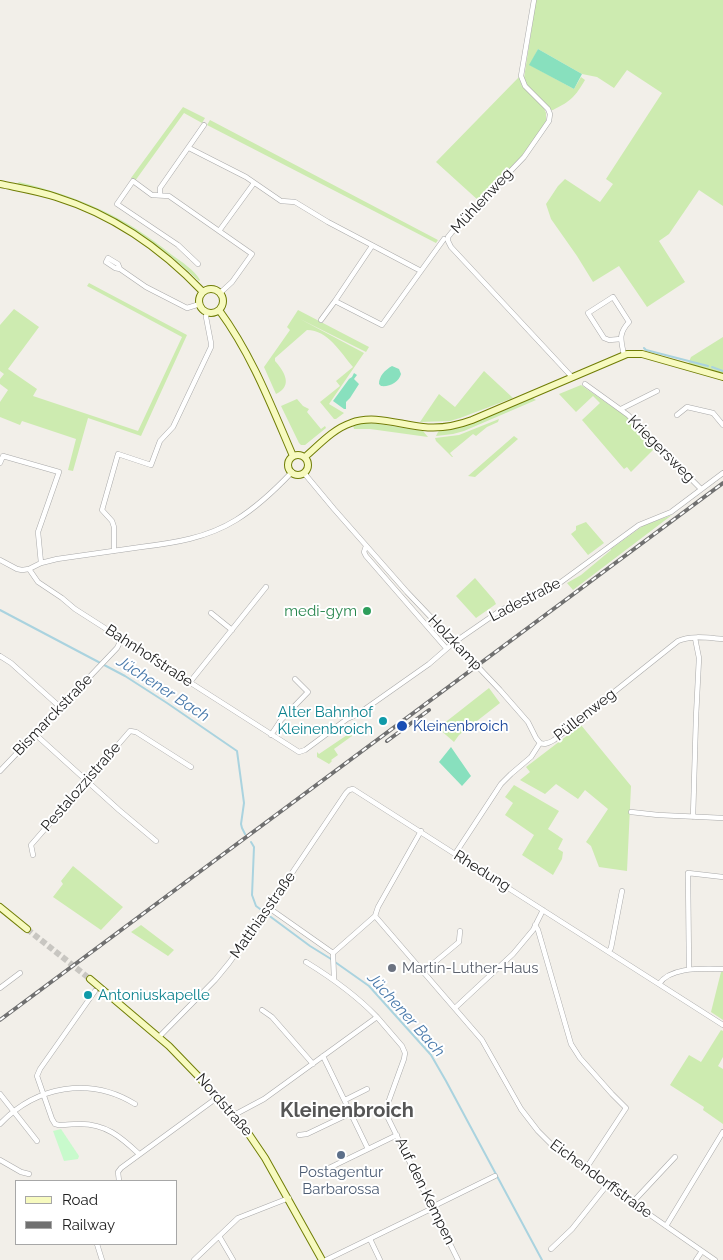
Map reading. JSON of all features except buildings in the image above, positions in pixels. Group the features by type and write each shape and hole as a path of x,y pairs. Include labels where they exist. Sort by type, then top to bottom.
{"street":[{"name":"Mühlenweg","path":"534,0 522,78 525,86 548,109 550,119 524,157 452,232 448,237 448,241 451,247 572,377"},
{"path":"160,195 160,188 204,125"},
{"path":"189,148 246,178 281,201 295,202 328,222 421,271"},
{"path":"198,264 178,245 118,204 133,181 152,195 169,196 252,254 232,282 220,293"},
{"path":"219,231 254,183"},
{"path":"0,184 64,200 115,222 160,252 183,271 203,292"},
{"path":"335,301 382,325 444,239"},
{"path":"321,320 372,246"},
{"path":"120,269 146,287 187,308 200,304"},
{"path":"212,289 220,293 223,300 219,310 207,312 201,308 200,297 203,292 212,289"},
{"path":"621,339 609,340 604,338 588,313 612,297 629,322 622,331 621,339 624,355"},
{"path":"219,310 239,340 254,368 293,456"},
{"path":"114,551 112,521 102,510 118,454 151,465 160,441 173,427 211,347 206,317 207,312"},
{"path":"305,457 337,430 353,422 374,420 424,428 450,427 472,420 631,353 642,354 723,377"},
{"name":"Kriegersweg","path":"585,384 634,421 701,489"},
{"name":"Kriegersweg","path":"621,410 657,390"},
{"path":"677,415 687,407 711,412 723,425"},
{"path":"300,455 305,457 308,465 304,472 297,475 292,472 288,467 289,460 293,456 300,455"},
{"path":"0,463 3,456 59,472 38,532 42,563"},
{"path":"0,560 19,569 28,569 57,559 194,538 236,520 254,508 292,472"},
{"name":"Holzkamp","path":"304,472 416,602 528,722 540,742"},
{"name":"Ladestraße","path":"302,752 429,664 458,639 501,610 561,582 638,525 668,514 723,473"},
{"name":"Holzkamp","path":"366,546 364,552 366,556 449,646"},
{"name":"Bahnhofstraße","path":"28,569 39,583 76,609 271,735 297,751 302,752"},
{"path":"190,682 266,587"},
{"path":"210,612 232,630"},
{"name":"Bismarckstraße","path":"0,771 119,644 120,641 117,636"},
{"path":"693,817 699,658 695,638"},
{"name":"Püllenweg","path":"455,854 501,784 531,757 540,742 546,744 554,740 678,641 695,638 723,639"},
{"path":"0,656 11,663 60,707"},
{"path":"271,735 281,720 308,692 295,679"},
{"name":"Pestalozzistraße","path":"33,855 32,845 131,731 191,767"},
{"path":"35,734 156,841"},
{"name":"Matthiasstraße","path":"159,1037 222,972 268,909 346,793 351,789 357,790"},
{"name":"Rhedung","path":"357,790 723,1025"},
{"path":"631,812 723,818"},
{"path":"334,979 333,954 375,916 378,907 421,831"},
{"path":"689,969 688,873 723,877"},
{"path":"608,951 622,891"},
{"path":"0,907 27,929"},
{"path":"268,909 333,954"},
{"path":"455,1008 513,954 533,930 543,910"},
{"name":"Eichendorffstraße","path":"375,916 482,1040 521,1108 538,1131 558,1151 716,1260"},
{"path":"535,925 571,1044 587,1065 626,1108 585,1170"},
{"path":"423,972 459,942 460,932"},
{"name":"Auf den Kempen","path":"306,962 334,979 355,996 377,1017 402,1046 405,1053 404,1059 387,1108 388,1118 458,1260"},
{"path":"659,984 666,977 689,969 723,969"},
{"path":"0,988 20,973"},
{"name":"Nordstraße","path":"90,979 159,1037 234,1115 258,1146 322,1259"},
{"path":"95,991 37,1076 52,1119 56,1125 83,1124 101,1127 119,1136 139,1154"},
{"path":"262,1010 272,1018 313,1064"},
{"path":"234,1115 264,1099 377,1017"},
{"path":"323,1056 368,1149"},
{"path":"0,1124 13,1111 27,1102 43,1094 64,1089 87,1088 111,1093 135,1104"},
{"path":"345,1100 368,1089"},
{"path":"0,1094 36,1141"},
{"path":"119,1180 119,1170 218,1097"},
{"path":"299,1135 307,1134 351,1113"},
{"path":"666,1226 723,1132"},
{"path":"327,1169 397,1135"},
{"path":"632,1203 675,1157"},
{"path":"0,1160 21,1172 29,1174"},
{"path":"322,1259 370,1240 495,1176"},
{"path":"551,1249 572,1229 607,1185"},
{"path":"194,1260 238,1218 289,1198"},
{"path":"219,1236 232,1260"},
{"path":"370,1240 380,1260"},
{"path":"97,1245 102,1260"},
{"path":"696,1260 702,1251"}],"green space":[{"path":"536,0 723,0 723,206 699,190 669,234 659,241 685,282 647,307 619,266 593,282 551,219 546,204 565,179 600,202 613,184 606,179 662,93 627,70 614,88 597,77 582,74 538,49 530,65 574,89 581,77 585,80 572,98 551,110 528,88 524,78"},
{"path":"538,49 582,74 574,89 529,65"},
{"path":"519,77 522,86 543,106 546,113 546,122 521,157 479,201 436,162"},
{"path":"183,107 205,118 202,123 184,113 135,181 131,178"},
{"path":"210,120 438,240 436,243 207,125"},
{"path":"19,182 81,201 118,218 184,263 200,280 159,247 114,218 75,200 17,184"},
{"path":"89,283 187,335 141,436 88,418 73,471 68,470 76,439 22,421 20,425 0,417 0,402 8,390 0,384 0,379 4,374 0,371 0,325 14,309 39,327 8,369 37,389 33,396 138,431 182,337 87,286"},
{"path":"298,310 369,347 366,352 300,319 364,353 329,404 344,413 336,419 320,402 340,386 336,381 353,367 328,338 315,331 307,330 275,358 286,379 284,387 276,394 264,367 290,330 287,327"},
{"path":"723,337 723,374 688,364 691,357"},
{"path":"392,366 399,369 400,377 388,386 381,386 379,381 381,376"},
{"path":"484,371 513,398 450,421 420,422 439,394 455,407"},
{"path":"354,373 357,375 354,379 359,384 346,402 346,409 344,409 333,401"},
{"path":"581,385 627,417 656,447 631,472 627,467 624,469 582,420 600,403 593,396 576,412 559,394"},
{"path":"531,397 536,400 464,431 436,436 441,430"},
{"path":"297,399 303,406 309,409 307,412 321,429 325,426 326,428 305,445 299,443 281,406"},
{"path":"499,419 498,422 487,427 476,436 473,434 450,453 453,457 435,438 459,435"},
{"path":"366,423 423,431 428,437 370,429 354,429 353,425"},
{"path":"514,436 518,439 475,477 468,476"},
{"path":"672,515 573,590 567,583 581,575 611,549 644,525"},
{"path":"586,522 604,543 588,555 571,534 576,530 576,526"},
{"path":"475,578 496,604 476,618 456,596"},
{"path":"489,688 500,703 459,735 454,742 438,728"},
{"path":"581,725 631,786 627,871 599,867 591,846 586,842 608,809 585,790 578,799 556,784 545,794 520,780 530,772 526,767"},
{"path":"350,733 352,736 334,749 338,755 329,764 317,757 317,752 319,754"},
{"path":"451,747 471,776 462,786 439,762"},
{"path":"514,785 559,811 548,829 563,839 558,849 563,852 562,859 553,875 522,855 534,835 505,815 513,803 505,797"},
{"path":"73,866 123,907 101,930 53,897 63,884 61,881"},
{"path":"141,925 174,950 168,956 131,932"},
{"path":"721,972 723,972 723,1020 711,1012"},
{"path":"721,1030 723,1031 723,1057 718,1066 723,1069 723,1124 703,1110 704,1107 670,1085 689,1055 701,1062"},
{"path":"61,1129 79,1156 78,1159 64,1161 53,1131"}],"waterway":[{"path":"644,348 708,366"},
{"path":"712,367 723,371"},
{"name":"Jüchener Bach","path":"0,610 125,676 237,751 244,803 241,824 245,834"},
{"name":"Jüchener Bach","path":"251,842 254,847 252,895 256,906 310,946 331,959"},
{"name":"Jüchener Bach","path":"335,962 369,986 431,1055 542,1260"}],"tunnel":[{"path":"27,929 90,979"}],"railway":[{"path":"0,1020 723,483"},
{"path":"387,741 429,710"}],"place":[{"name":"medi-gym","path":"367,611"},
{"name":"Alter Bahnhof Kleinenbroich","path":"383,721"},
{"name":"Kleinenbroich","path":"402,726"},
{"name":"Martin-Luther-Haus","path":"392,968"},
{"name":"Antoniuskapelle","path":"88,995"},
{"name":"Postagentur Barbarossa","path":"341,1155"}],"district":[{"name":"Kleinenbroich","path":"347,1111"}]}
